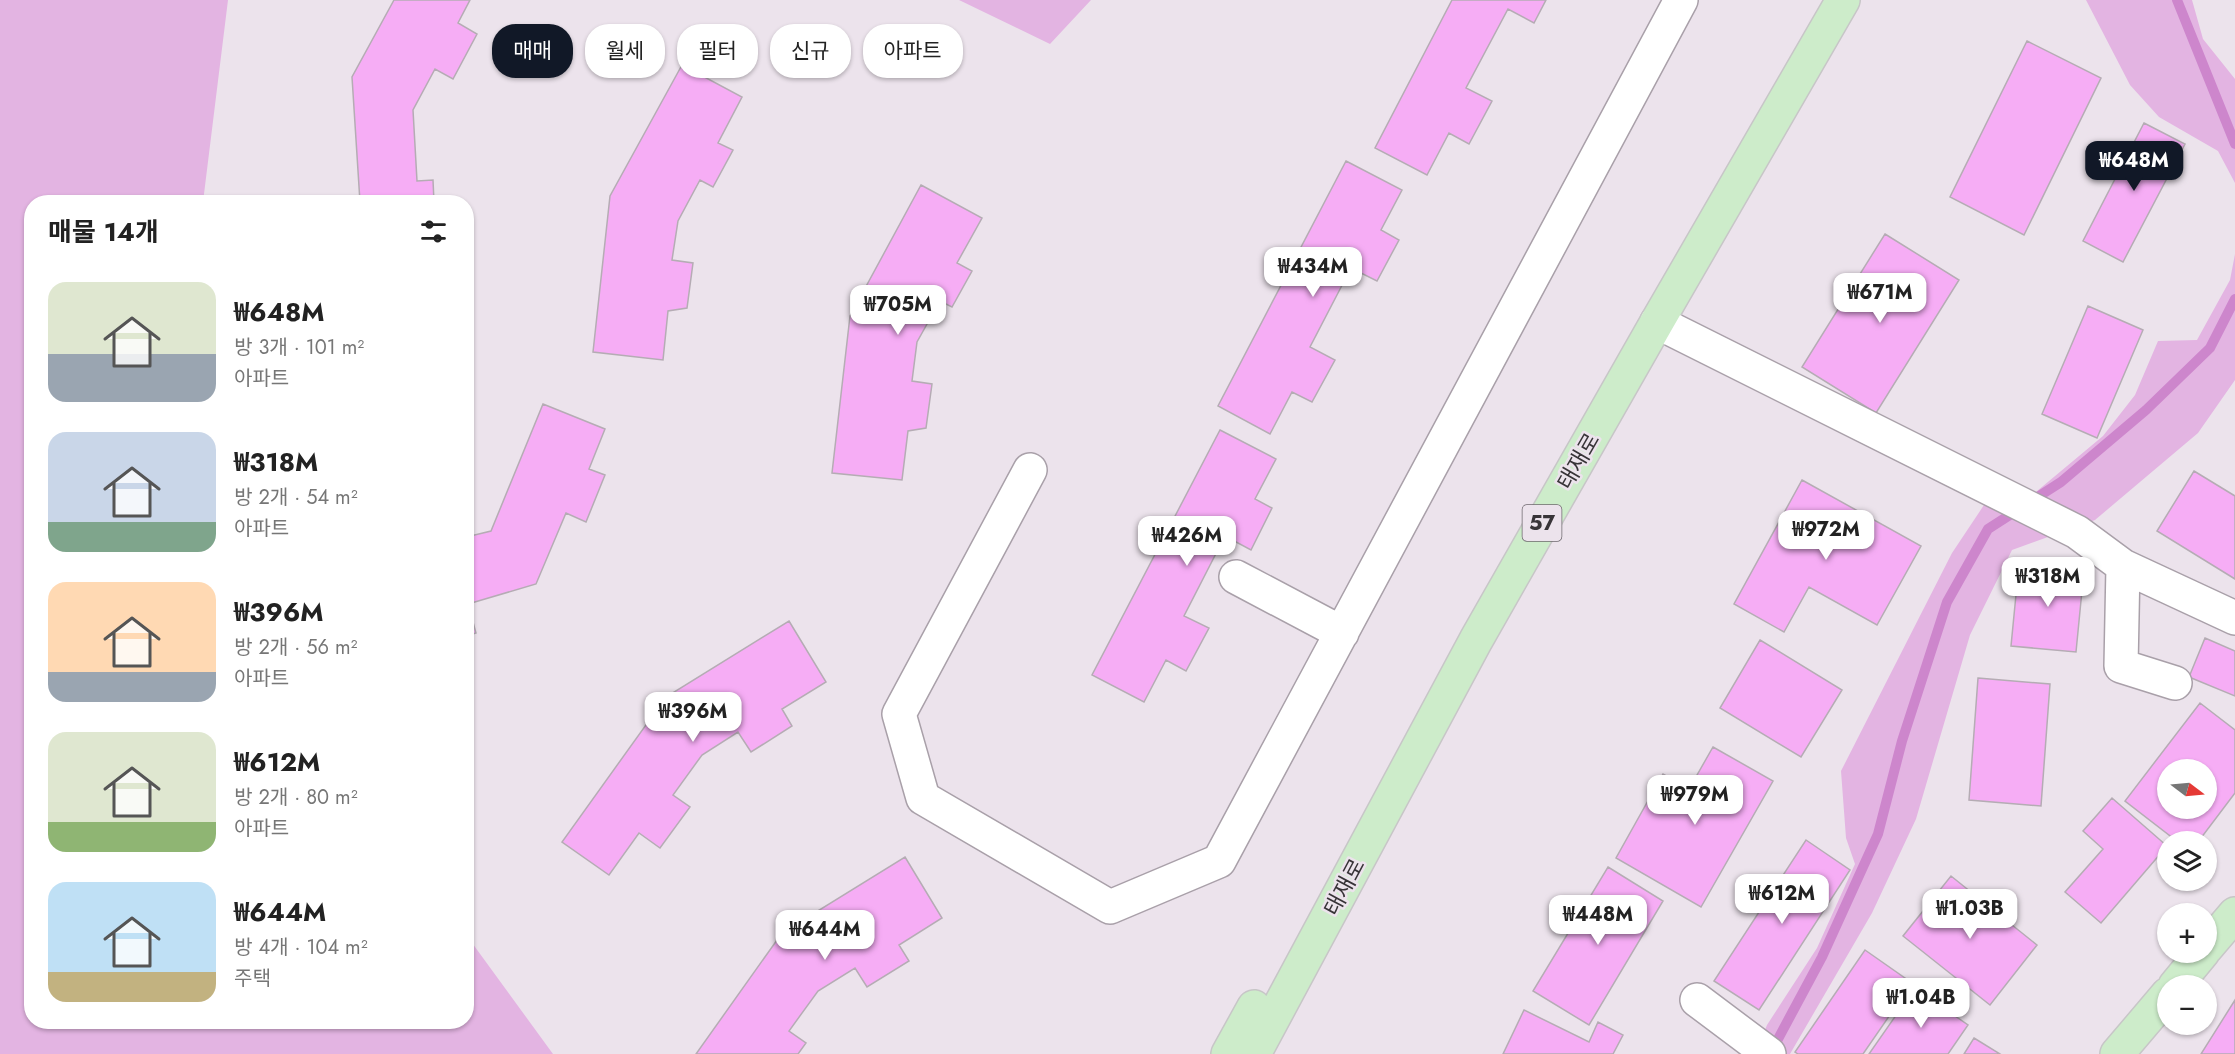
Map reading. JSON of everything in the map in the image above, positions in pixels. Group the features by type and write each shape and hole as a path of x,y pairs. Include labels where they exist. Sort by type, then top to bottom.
{"main road":[{"name":"태재로","path":"1228,1054 1463,619 1817,0"},
{"name":"태재로","path":"1254,1054 1476,640 1843,0"},
{"path":"2217,935 2235,914"},
{"path":"2184,975 2194,963"},
{"path":"2117,1054 2157,1007"}],"street":[{"path":"1030,470 900,714 923,798 1110,907 1219,861 1681,0"},
{"path":"1657,322 2077,532 2123,567 2235,618"},
{"path":"2123,567 2121,666 2175,683"},
{"path":"1236,577 1342,633"},
{"path":"1697,1000 1769,1054"}],"shaded area":[{"path":"0,0 228,0 204,195 24,195 24,1029 474,1029 474,946 553,1054 0,1054"},
{"path":"959,0 1091,0 1050,44"},
{"path":"2086,0 2192,0 2203,39 2235,79 2235,183 2218,151 2159,117 2130,85"},
{"path":"2235,254 2235,380 2198,433 2095,520 2012,550 1970,635 1916,819 1872,913 1790,1054 1755,1054 1767,1025 1817,948 1855,864 1846,838 1841,771 1952,553 1986,502 2031,496 2103,436 2135,395 2158,341 2197,340 2230,280"}],"building":[{"path":"394,0 470,0 458,23 477,34 453,79 435,69 413,110 417,181 433,180 434,195 360,195 352,77"},
{"path":"1452,0 1546,0 1534,23 1508,9 1466,88 1492,101 1469,144 1449,133 1427,175 1375,148"},
{"path":"2027,41 2101,78 2024,235 1950,197"},
{"path":"677,74 677,78 706,78 742,97 718,143 733,150 713,187 700,180 678,221 672,260 693,263 687,308 668,311 663,360 593,352 610,196"},
{"path":"2144,123 2185,144 2123,262 2083,241"},
{"path":"1346,161 1402,190 1381,230 1399,240 1377,281 1351,268 1310,347 1335,360 1312,402 1292,392 1270,434 1218,406"},
{"path":"921,185 982,218 957,263 972,271 952,307 940,301 917,342 912,381 932,384 926,428 908,431 902,480 832,473 850,316"},
{"path":"1885,234 1959,280 1876,413 1802,367"},
{"path":"2088,306 2143,330 2097,438 2042,414"},
{"path":"543,404 605,429 589,469 605,475 586,522 566,513 536,584 474,602 474,535 491,531"},
{"path":"1220,430 1276,459 1255,499 1272,508 1251,550 1225,536 1184,616 1209,628 1186,671 1166,660 1144,702 1092,675"},
{"path":"2194,471 2235,496 2235,579 2157,531"},
{"path":"1802,480 1921,546 1877,625 1809,587 1784,632 1734,604"},
{"path":"2019,564 2084,570 2076,652 2011,646"},
{"path":"789,621 826,682 782,709 792,726 751,752 738,732 702,755 673,795 690,807 660,848 639,833 609,875 562,842 666,697"},
{"path":"2205,638 2235,651 2235,696 2189,677"},
{"path":"1760,640 1842,690 1801,757 1720,708"},
{"path":"1978,678 2050,684 2041,806 1969,800"},
{"path":"2200,703 2235,730 2235,793 2217,817 2217,759 2157,759"},
{"path":"1713,747 1773,781 1701,907 1616,858 1663,774 1689,789"},
{"path":"2157,759 2157,819 2215,819 2206,831 2164,831 2125,801"},
{"path":"2112,798 2157,837 2157,858 2101,923 2065,892 2103,849 2083,831"},
{"path":"1806,840 1850,870 1759,1010 1714,981"},
{"path":"905,857 942,918 899,945 909,961 867,987 855,968 818,991 789,1031 806,1043 798,1054 696,1054 782,933"},
{"path":"1608,867 1663,901 1589,1025 1533,991"},
{"path":"1951,876 2037,945 1990,1005 1903,936"},
{"path":"1865,950 1912,983 1863,1054 1798,1054 1795,1052"},
{"path":"1915,988 1968,1025 1948,1054 1869,1054"},
{"path":"2235,1000 2235,1054 2201,1054 2213,1035 2217,1035 2217,1029"},
{"path":"1524,1010 1589,1042 1598,1022 1623,1035 1613,1054 1503,1054"},
{"path":"1974,1038 2000,1054 1964,1054"}],"waterway":[{"path":"2177,0 2235,144"},
{"path":"1771,1052 1822,957 1878,834 1902,741 1947,602 1988,529 2061,482 2146,410 2210,348 2235,299"}]}
